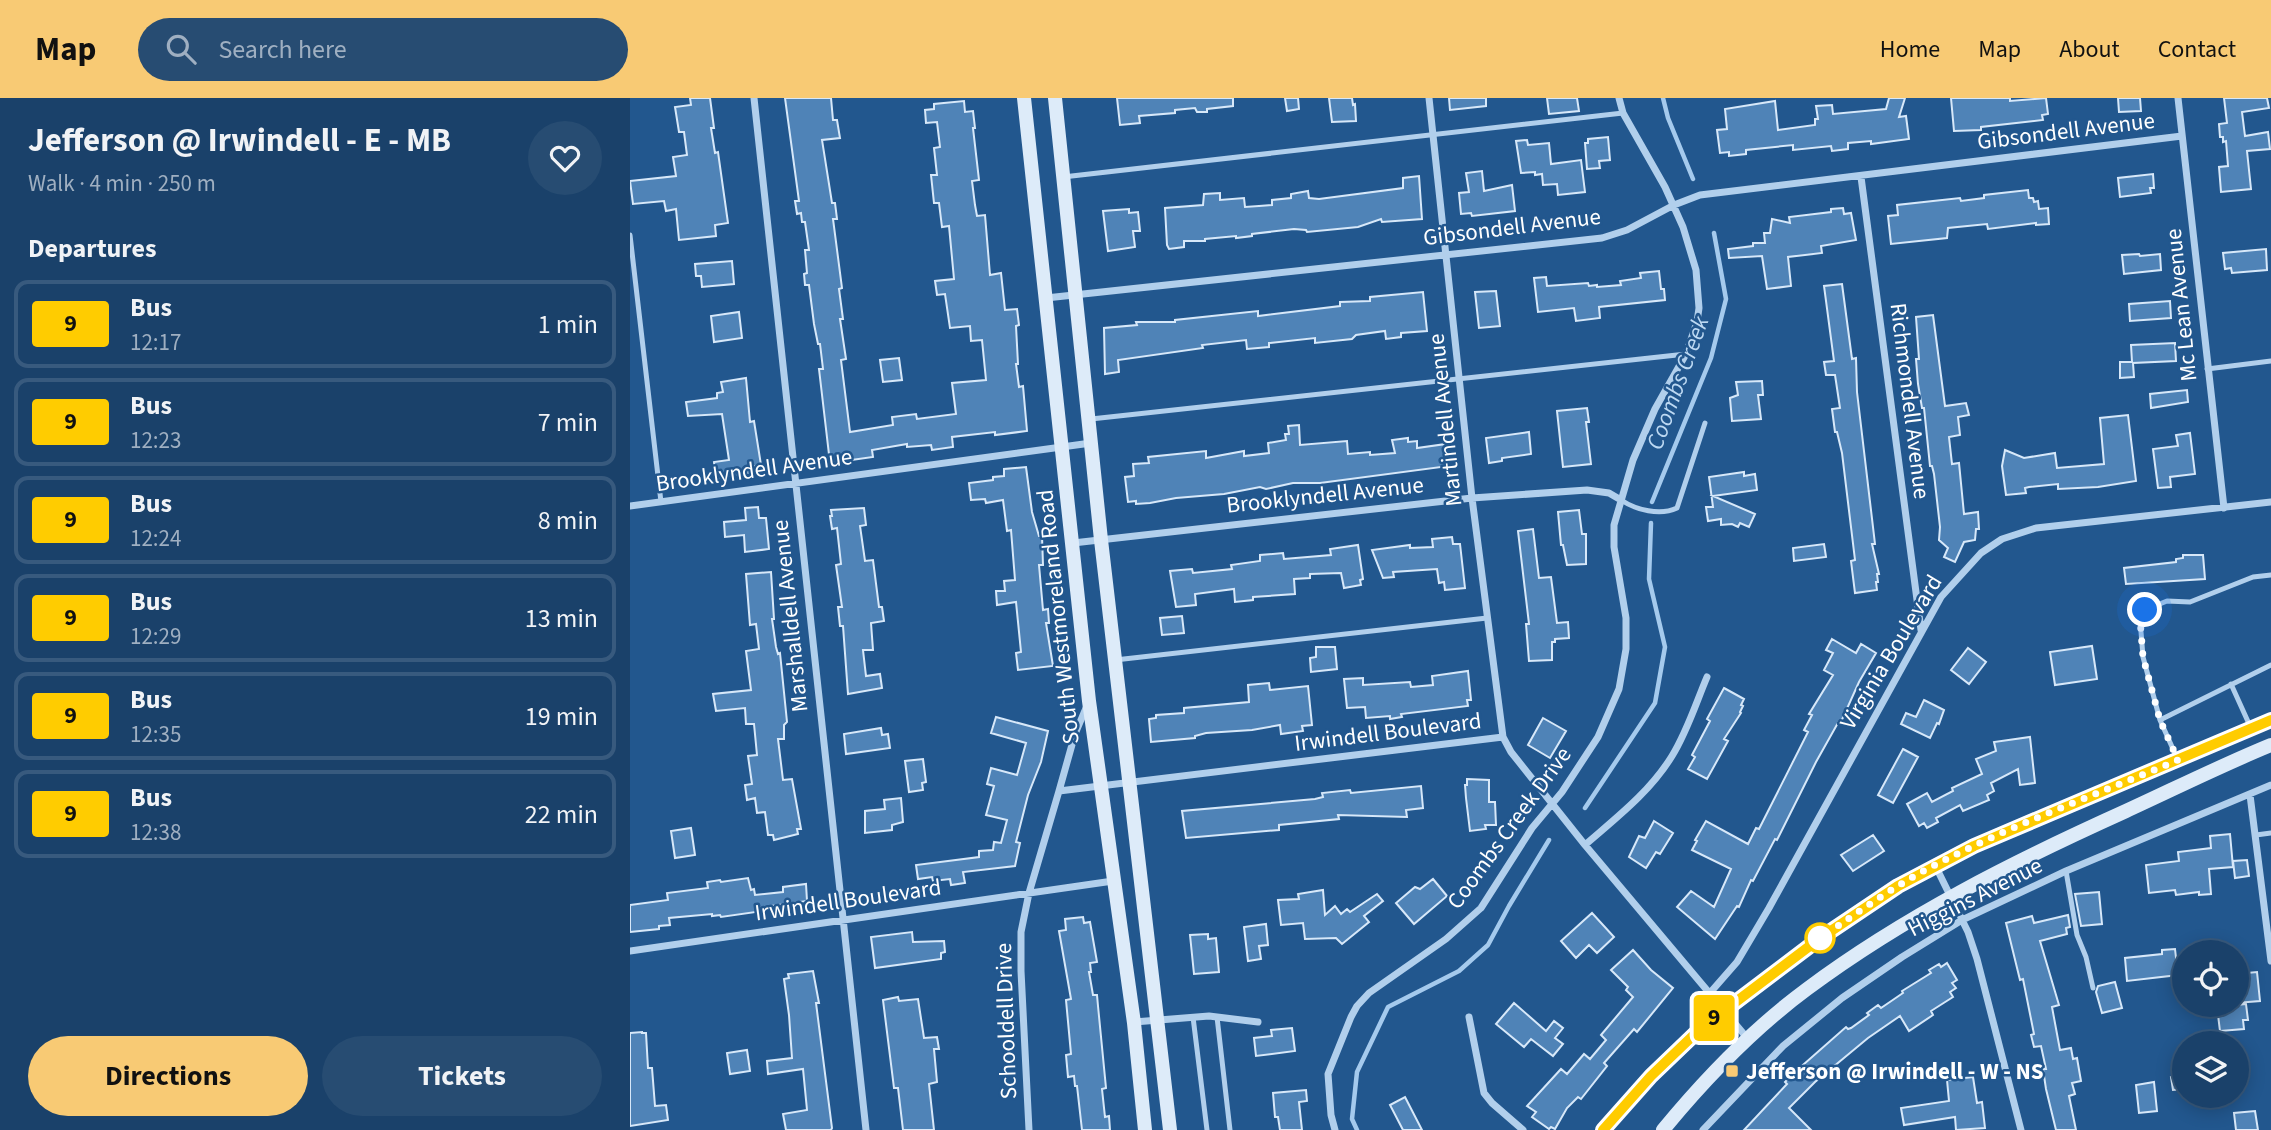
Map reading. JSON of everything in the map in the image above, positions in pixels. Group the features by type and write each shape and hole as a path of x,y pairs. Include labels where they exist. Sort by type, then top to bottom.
{"main road":[{"name":"South Westmoreland Road","path":"1024,98 1089,701 1134,1023 1144,1130"},
{"path":"1055,98 1101,540 1170,1130"},
{"path":"1603,1130 1651,1076 1723,1010 1819,939 1898,886 1974,846 2271,720"},
{"path":"1663,1130 1700,1087 1748,1039 1805,990 1884,935 1951,897 2073,835 2266,747 2252,728"},
{"path":"2122,784 2133,807"}],"street":[{"name":"Marshalldell Avenue","path":"754,98 866,1130"},
{"name":"Martindell Avenue","path":"1429,98 1472,498 1503,737"},
{"name":"Coombs Creek Drive","path":"1335,1130 1328,1074 1357,1006 1370,993 1446,939 1481,908 1532,828 1598,737 1619,689 1626,649 1626,618 1614,525 1642,438 1686,354 1697,322 1698,293 1690,247 1674,205 1623,113 1619,98"},
{"name":"Mc Lean Avenue","path":"2178,98 2224,508"},
{"name":"Gibsondell Avenue","path":"1046,298 1602,238 1627,230 1674,205 1700,195 2182,136"},
{"name":"Richmondell Avenue","path":"1861,177 1921,630"},
{"name":"Brooklyndell Avenue","path":"630,506 1091,443"},
{"name":"Brooklyndell Avenue","path":"1073,543 1472,498 1587,490 1609,493 1621,500"},
{"name":"Virginia Boulevard","path":"1709,994 1737,962 1769,908 1941,597 1981,553 2002,539 2036,528 2271,502"},
{"path":"1585,845 1639,798 1671,757 1707,677"},
{"name":"Schooldell Drive","path":"1029,1130 1021,932 1029,893 1075,734 1089,701"},
{"name":"Irwindell Boulevard","path":"1100,786 1503,737 1511,752 1585,845 1748,1039"},
{"name":"Higgins Avenue","path":"1703,1130 1783,1046 1842,998 1962,920 2066,872 2271,785"},
{"path":"1059,790 1100,786"},
{"path":"2250,795 2268,908 2271,961"},
{"path":"1935,865 1962,920 1977,959 2021,1130"},
{"name":"Irwindell Boulevard","path":"630,951 1113,881"},
{"path":"1134,1023 1193,1017 1258,1022"},
{"path":"1469,1017 1484,1093 1523,1130"}],"lane":[{"path":"1063,177 1623,113"},
{"path":"630,235 661,502"},
{"path":"1088,419 1686,354"},
{"path":"2207,369 2271,361"},
{"path":"1621,500 1631,507 1650,511 1669,512 1676,508 1705,423"},
{"path":"2178,760 2160,720 2143,657 2140,619 2145,610 2167,601 2190,602 2253,577 2271,575"},
{"path":"1115,660 1487,618"},
{"path":"2160,720 2271,665"},
{"path":"2231,684 2252,728"},
{"path":"2256,835 2271,833"},
{"path":"2066,872 2077,935 2086,957 2093,988"},
{"path":"1193,1017 1207,1130"},
{"path":"1217,1017 1230,1130"}],"building":[{"path":"690,98 710,98 714,128 711,128 715,153 718,152 728,223 715,225 716,236 679,240 676,209 666,211 664,201 633,204 630,181 676,176 673,157 687,155 684,132 679,132 675,107 691,105"},
{"path":"785,98 831,98 833,120 837,120 840,138 822,140 837,219 833,219 842,288 839,289 843,319 840,319 846,359 841,360 850,432 893,425 892,417 916,414 917,419 956,414 952,383 986,380 982,340 971,341 970,326 950,328 945,294 937,295 935,281 954,279 949,226 942,227 939,203 934,203 931,175 937,175 934,148 940,147 937,122 926,123 925,110 934,109 934,104 964,101 965,112 973,111 979,180 972,181 975,205 977,216 985,215 990,275 1001,273 1005,310 1017,309 1019,325 1016,326 1016,364 1019,387 1023,386 1027,431 952,437 953,447 932,450 931,445 907,447 907,444 872,450 873,457 830,463 819,369 823,369 820,344 814,324 809,285 805,285 805,250 809,250 805,222 802,222 801,213 797,214 795,201 799,201"},
{"path":"1117,98 1233,98 1233,106 1207,109 1207,112 1197,112 1195,108 1175,110 1175,113 1139,116 1140,123 1120,125"},
{"path":"1285,98 1298,98 1299,109 1287,111"},
{"path":"1329,98 1352,98 1356,121 1332,122"},
{"path":"1449,98 1486,98 1486,106 1450,110"},
{"path":"1547,98 1577,98 1579,111 1549,114"},
{"path":"1889,98 1905,98 1899,117 1906,116 1909,139 1871,144 1871,141 1848,143 1848,149 1832,151 1831,146 1793,150 1793,145 1746,150 1746,154 1729,156 1729,152 1720,153 1717,130 1727,129 1725,109 1775,101 1778,130 1815,125 1815,119 1818,119 1816,106 1832,105 1833,114 1886,109"},
{"path":"1951,98 2010,98 2010,101 2046,98 2048,114 2042,115 2043,120 1981,127 1981,130 1954,131"},
{"path":"2118,98 2140,98 2141,111 2119,112"},
{"path":"2224,98 2267,98 2269,108 2242,112 2245,136 2268,132 2270,149 2247,151 2251,189 2221,192 2219,167 2228,166 2226,141 2223,142 2223,137 2220,137 2219,124 2227,123"},
{"path":"1608,137 1610,160 1599,161 1600,168 1587,169 1585,143 1588,143 1588,139"},
{"path":"1527,140 1528,145 1549,143 1551,164 1581,160 1585,192 1558,195 1557,184 1543,185 1542,174 1521,173 1516,141"},
{"path":"1482,171 1484,191 1512,185 1515,211 1472,216 1471,213 1461,214 1459,193 1469,192 1466,173"},
{"path":"2153,174 2154,188 2150,188 2151,193 2120,197 2118,178"},
{"path":"1419,176 1422,219 1382,222 1381,219 1358,227 1307,232 1294,229 1236,238 1184,241 1184,247 1169,249 1167,245 1165,208 1203,205 1204,194 1220,193 1220,200 1244,198 1245,207 1272,205 1272,200 1291,198 1291,194 1308,191 1309,198 1319,199 1403,188 1403,178"},
{"path":"2028,190 2029,198 2033,198 2034,202 2038,201 2039,209 2048,208 2049,224 1988,229 1987,224 1948,228 1947,238 1891,244 1888,216 1898,215 1897,205 1960,198 1961,201 1984,198 1984,195"},
{"path":"1843,208 1844,214 1851,213 1856,240 1821,246 1822,253 1788,257 1791,286 1767,289 1762,256 1729,258 1728,249 1765,243 1764,233 1770,233 1772,219 1790,223 1789,217"},
{"path":"1129,209 1129,213 1138,212 1140,231 1133,231 1135,247 1108,251 1103,211"},
{"path":"2266,249 2267,270 2232,273 2231,268 2225,269 2223,253"},
{"path":"2160,254 2161,270 2124,274 2122,255"},
{"path":"732,261 734,284 702,287 701,276 696,276 695,264"},
{"path":"1659,271 1665,300 1599,307 1600,318 1576,321 1574,308 1538,312 1534,278 1546,277 1547,286 1588,283 1589,286 1597,287 1621,285 1620,281 1641,278 1640,273"},
{"path":"1842,284 1852,359 1856,358 1857,392 1875,544 1872,544 1879,574 1877,590 1855,593 1851,561 1855,560 1842,453 1835,432 1832,409 1840,408 1835,375 1826,375 1824,362 1834,361 1824,286"},
{"path":"1496,291 1500,326 1479,328 1475,292"},
{"path":"1423,292 1427,331 1401,333 1401,337 1386,339 1385,331 1356,335 1352,339 1315,343 1315,338 1269,343 1269,347 1247,349 1246,340 1202,345 1203,348 1118,360 1119,372 1105,374 1104,328 1137,325 1136,322 1175,322 1258,311 1258,316 1340,306 1340,302 1370,301 1370,297"},
{"path":"2170,301 2171,318 2130,321 2129,304"},
{"path":"739,312 742,338 714,342 711,316"},
{"path":"1933,315 1945,406 1966,403 1969,415 1958,417 1960,435 1949,437 1952,464 1959,463 1964,514 1978,512 1979,529 1976,529 1975,540 1964,542 1955,562 1944,557 1948,548 1939,540 1934,474 1930,466 1924,408 1918,384 1916,317"},
{"path":"2175,343 2176,361 2133,363 2134,377 2120,378 2120,362 2132,362 2131,345"},
{"path":"899,358 902,380 883,382 880,360"},
{"path":"746,378 750,422 754,421 761,465 748,467 748,473 716,478 714,462 729,460 722,414 688,416 686,402 717,398 717,393 723,392 721,382"},
{"path":"1762,381 1763,395 1758,395 1761,419 1732,421 1730,398 1738,395 1736,382"},
{"path":"2187,390 2188,402 2151,408 2150,394"},
{"path":"1587,408 1591,464 1563,467 1557,411"},
{"path":"2128,415 2136,481 2098,487 2058,489 2058,484 2029,487 2025,488 2026,493 2006,495 2002,466 2005,450 2024,458 2055,453 2057,468 2104,464 2100,418"},
{"path":"1299,425 1300,445 1347,441 1348,454 1395,453 1392,440 1408,438 1408,442 1417,441 1417,448 1446,444 1449,466 1320,483 1293,483 1266,489 1260,487 1150,503 1128,502 1125,477 1134,476 1133,464 1149,463 1148,457 1206,451 1206,458 1244,451 1244,456 1269,453 1268,443 1286,440 1285,434 1289,434 1288,426"},
{"path":"1529,432 1531,454 1502,458 1502,461 1489,463 1486,438"},
{"path":"2190,433 2195,474 2170,477 2171,487 2158,488 2153,449 2178,446 2176,435"},
{"path":"1026,467 1032,512 1039,536 1042,536 1043,565 1039,565 1043,610 1048,609 1049,623 1046,623 1053,666 1018,670 1016,653 1021,652 1016,602 997,605 996,591 1005,591 1004,581 1015,580 1011,530 1007,531 1003,500 986,503 985,499 971,500 969,483 1004,476 1004,469"},
{"path":"1744,472 1744,476 1755,474 1757,490 1713,496 1755,514 1749,527 1740,523 1738,527 1732,524 1721,525 1721,519 1708,521 1706,507 1713,507 1709,477"},
{"path":"758,507 759,518 766,518 769,549 745,552 744,535 725,537 724,522 746,520 745,508"},
{"path":"864,508 866,525 860,526 865,561 873,560 879,607 882,607 884,621 871,623 873,650 863,650 866,676 880,674 882,688 848,694 843,626 840,626 838,607 842,607 836,565 841,564 837,528 832,529 830,516 831,510"},
{"path":"1579,510 1582,534 1586,534 1586,564 1567,565 1561,545 1558,512"},
{"path":"1533,529 1539,578 1551,577 1557,623 1568,622 1569,638 1555,639 1555,642 1552,642 1552,660 1529,661 1526,624 1529,624 1518,531"},
{"path":"1452,537 1453,544 1460,544 1465,588 1445,590 1444,582 1439,583 1437,569 1393,572 1394,577 1383,578 1372,550 1410,545 1410,548 1433,547 1432,539"},
{"path":"1824,544 1826,557 1794,561 1793,548"},
{"path":"1358,545 1363,579 1360,580 1361,585 1344,588 1341,573 1310,574 1310,578 1294,579 1295,594 1253,597 1253,600 1235,602 1234,589 1195,594 1196,605 1176,607 1170,571 1192,569 1193,573 1232,569 1231,565 1260,561 1260,555 1283,553 1284,559 1331,555 1330,549"},
{"path":"2183,555 2203,555 2205,579 2126,584 2124,568 2176,562 2176,559 2183,558"},
{"path":"771,572 772,619 776,647 778,654 780,653 787,722 784,725 784,739 778,739 783,780 792,779 801,829 797,829 798,834 774,840 773,835 768,835 765,812 757,813 755,798 747,800 745,785 752,784 748,756 757,755 754,724 746,724 745,708 716,711 713,694 751,690 746,651 759,649 756,624 750,625 746,574"},
{"path":"1182,616 1184,633 1162,635 1160,618"},
{"path":"1832,639 1856,653 1861,644 1876,653 1777,840 1775,839 1753,881 1751,880 1739,907 1737,906 1715,939 1677,907 1691,891 1714,907 1731,869 1692,850 1697,841 1695,840 1706,821 1748,844 1756,828 1759,829 1808,732 1804,730 1812,715 1809,714 1833,675 1824,670 1833,653 1826,650"},
{"path":"2092,646 2097,679 2055,685 2050,652"},
{"path":"1316,647 1335,647 1337,669 1311,672 1310,658 1316,657"},
{"path":"1968,648 1986,662 1969,684 1951,670"},
{"path":"1468,671 1471,700 1467,700 1468,706 1401,714 1402,717 1390,719 1390,716 1366,718 1365,707 1347,708 1344,679 1363,678 1363,685 1410,682 1411,687 1433,685 1432,676"},
{"path":"1269,683 1270,690 1308,686 1312,725 1302,726 1303,731 1281,734 1280,725 1151,742 1149,719 1156,718 1156,715 1184,713 1184,708 1249,702 1248,685"},
{"path":"1724,688 1744,699 1741,705 1743,706 1724,739 1728,741 1707,779 1688,769 1695,757 1692,755 1710,721 1707,719"},
{"path":"1924,700 1944,710 1930,738 1901,724 1906,713 1916,717"},
{"path":"996,717 1048,731 1016,842 1020,843 1015,866 963,872 965,883 951,885 950,879 918,879 916,865 979,857 979,851 993,850 994,842 1001,843 1007,820 986,815 994,786 987,784 991,768 1017,775 1026,743 991,733"},
{"path":"1543,718 1566,731 1550,758 1528,745"},
{"path":"881,728 882,735 888,734 890,748 846,754 844,734"},
{"path":"2030,737 2035,783 2020,785 2018,769 1991,783 1994,791 1987,795 1989,800 1963,811 1960,805 1936,818 1938,822 1927,828 1924,823 1919,826 1907,804 1927,793 1932,802 1953,791 1952,788 1982,774 1976,759 1996,751 1994,742"},
{"path":"1903,749 1918,757 1893,803 1878,795"},
{"path":"923,759 926,782 922,783 923,790 909,792 905,761"},
{"path":"1467,779 1489,780 1489,802 1495,802 1496,825 1485,825 1486,829 1470,831 1465,785"},
{"path":"1421,786 1423,808 1406,810 1407,817 1338,815 1339,819 1279,825 1279,830 1186,838 1182,811 1315,799 1323,797 1322,793 1350,790 1351,793"},
{"path":"901,798 903,822 892,825 892,830 865,833 865,811 885,809 884,800"},
{"path":"1654,821 1673,833 1660,854 1656,852 1646,868 1629,857 1639,836 1645,838"},
{"path":"691,828 695,855 675,858 671,831"},
{"path":"2230,834 2233,867 2209,869 2211,894 2199,895 2199,892 2176,895 2175,890 2149,893 2146,865 2179,861 2178,852 2211,848 2210,836"},
{"path":"1873,835 1884,851 1853,871 1841,855"},
{"path":"2247,860 2249,876 2235,878 2233,861"},
{"path":"748,878 755,895 783,892 783,887 806,884 807,901 756,908 756,912 721,917 712,914 669,918 670,925 659,926 659,929 630,932 630,905 668,900 667,893 708,888 707,882"},
{"path":"1433,879 1447,896 1414,924 1396,903 1415,887 1420,889"},
{"path":"1323,890 1325,915 1335,906 1341,914 1347,909 1350,912 1377,894 1383,901 1364,916 1369,922 1342,944 1336,938 1305,939 1303,923 1281,925 1278,900 1299,899 1298,894"},
{"path":"2099,892 2102,924 2081,926 2075,894"},
{"path":"1592,913 1614,937 1597,953 1589,945 1576,958 1561,941"},
{"path":"2068,915 2070,927 2066,928 2067,934 2040,941 2059,1005 2052,1007 2060,1050 2071,1048 2073,1059 2077,1058 2081,1081 2072,1083 2075,1094 2069,1096 2076,1130 2056,1130 2046,1089 2043,1069 2046,1069 2041,1046 2034,1047 2023,979 2020,980 2006,923 2032,916 2034,923"},
{"path":"1083,917 1084,923 1090,922 1097,962 1090,963 1089,972 1093,995 1097,995 1106,1088 1102,1089 1105,1117 1109,1116 1110,1130 1082,1130 1077,1086 1074,1076 1068,1077 1066,1055 1071,1054 1066,1000 1071,999 1059,931 1066,930 1065,919"},
{"path":"1266,924 1268,945 1259,946 1261,959 1248,961 1244,927"},
{"path":"912,932 913,942 944,941 945,952 941,953 941,959 875,968 871,937"},
{"path":"1208,934 1208,939 1216,938 1219,972 1194,974 1190,935"},
{"path":"2172,949 2172,976 2127,981 2125,958 2162,954 2162,950"},
{"path":"1633,950 1651,970 1673,988 1637,1032 1634,1029 1604,1063 1607,1066 1581,1099 1578,1097 1567,1108 1555,1129 1549,1129 1532,1117 1536,1112 1527,1106 1561,1069 1567,1074 1584,1054 1590,1059 1606,1040 1601,1035 1633,997 1626,990 1628,987 1611,970"},
{"path":"1947,963 1957,980 1952,983 1956,988 1950,992 1953,997 1931,1011 1933,1015 1909,1031 1900,1016 1868,1038 1815,1082 1789,1108 1811,1130 1744,1130 1787,1084 1785,1082 1846,1027 1851,1028 1878,1005 1881,1008 1903,993 1902,991 1931,973 1929,970"},
{"path":"813,971 819,1003 816,1003 832,1128 786,1130 783,1114 807,1110 803,1069 768,1074 767,1061 792,1058 784,979 789,978 788,974"},
{"path":"2257,972 2260,1001 2249,1002 2249,973"},
{"path":"2115,982 2122,1008 2102,1013 2096,992 2098,986"},
{"path":"898,997 899,1001 918,999 924,1038 937,1037 939,1049 934,1049 937,1082 929,1084 934,1130 903,1130 898,1088 894,1088 883,1000"},
{"path":"1514,1003 1546,1031 1554,1021 1563,1028 1555,1038 1563,1044 1553,1056 1531,1039 1524,1047 1496,1024"},
{"path":"2218,1017 2248,1017 2248,1020 2243,1020 2244,1029 2220,1031"},
{"path":"1292,1028 1295,1051 1256,1056 1254,1038 1272,1036 1271,1030"},
{"path":"630,1033 646,1033 648,1068 652,1068 655,1106 666,1105 668,1120 630,1126"},
{"path":"747,1050 750,1071 730,1074 727,1053"},
{"path":"1973,1077 1977,1103 1982,1102 1985,1128 1956,1130 1955,1117 1904,1125 1901,1108 1949,1101 1947,1080"},
{"path":"2154,1082 2157,1111 2139,1113 2136,1085"},
{"path":"1306,1090 1307,1101 1299,1102 1302,1130 1280,1130 1278,1117 1275,1117 1273,1093"},
{"path":"1405,1097 1422,1130 1403,1130 1390,1105"},
{"path":"2255,1111 2258,1130 2236,1130 2234,1113"}],"waterway":[{"name":"Coombs Creek","path":"1663,98 1668,118 1693,179"},
{"name":"Coombs Creek","path":"1652,502 1711,358 1726,299 1714,233"},
{"name":"Coombs Creek","path":"1585,808 1655,703 1665,647 1649,579 1651,523"},
{"name":"Coombs Creek","path":"1357,1130 1352,1119 1357,1072 1388,1007 1459,971 1488,945 1549,840"}],"bus line":[{"name":"9","path":"1603,1130 1651,1076 1700,1029 1773,972 1898,886 1974,846 2271,720"}],"place":[{"name":"Jefferson @ Irwindell - W - NS","path":"1732,1071"}],"route":[{"path":"1820,938 1935,865 2178,760 2160,720 2143,657 2140,619 2145,610"}]}
